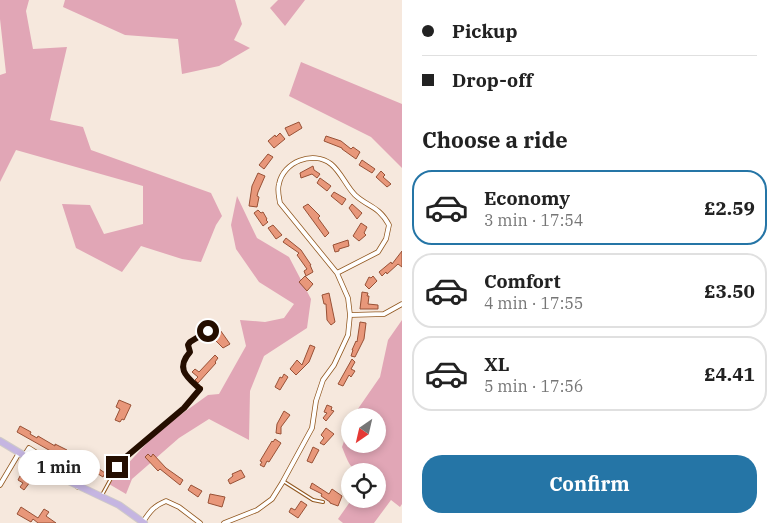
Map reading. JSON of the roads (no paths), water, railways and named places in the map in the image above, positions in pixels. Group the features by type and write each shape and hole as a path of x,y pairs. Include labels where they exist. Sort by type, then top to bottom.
{"main road":[{"path":"0,441 78,487 119,506 144,522"}],"street":[{"path":"224,523 256,510 272,499 312,428 316,401 323,380 334,365 348,334 350,315 348,298 337,273 280,203 278,192 282,175 296,162 306,158 315,158 331,164 354,194 381,212 389,225 386,239 378,252 337,273"},
{"path":"350,315 384,314 402,304"},
{"path":"0,485 21,454"},
{"path":"144,522 151,509 166,501 179,507 200,523"}],"lane":[{"path":"101,497 120,462 184,408 200,388 186,375 182,365 183,360 190,352 188,345 190,342 208,331"},
{"path":"283,481 313,500 323,502"}]}
